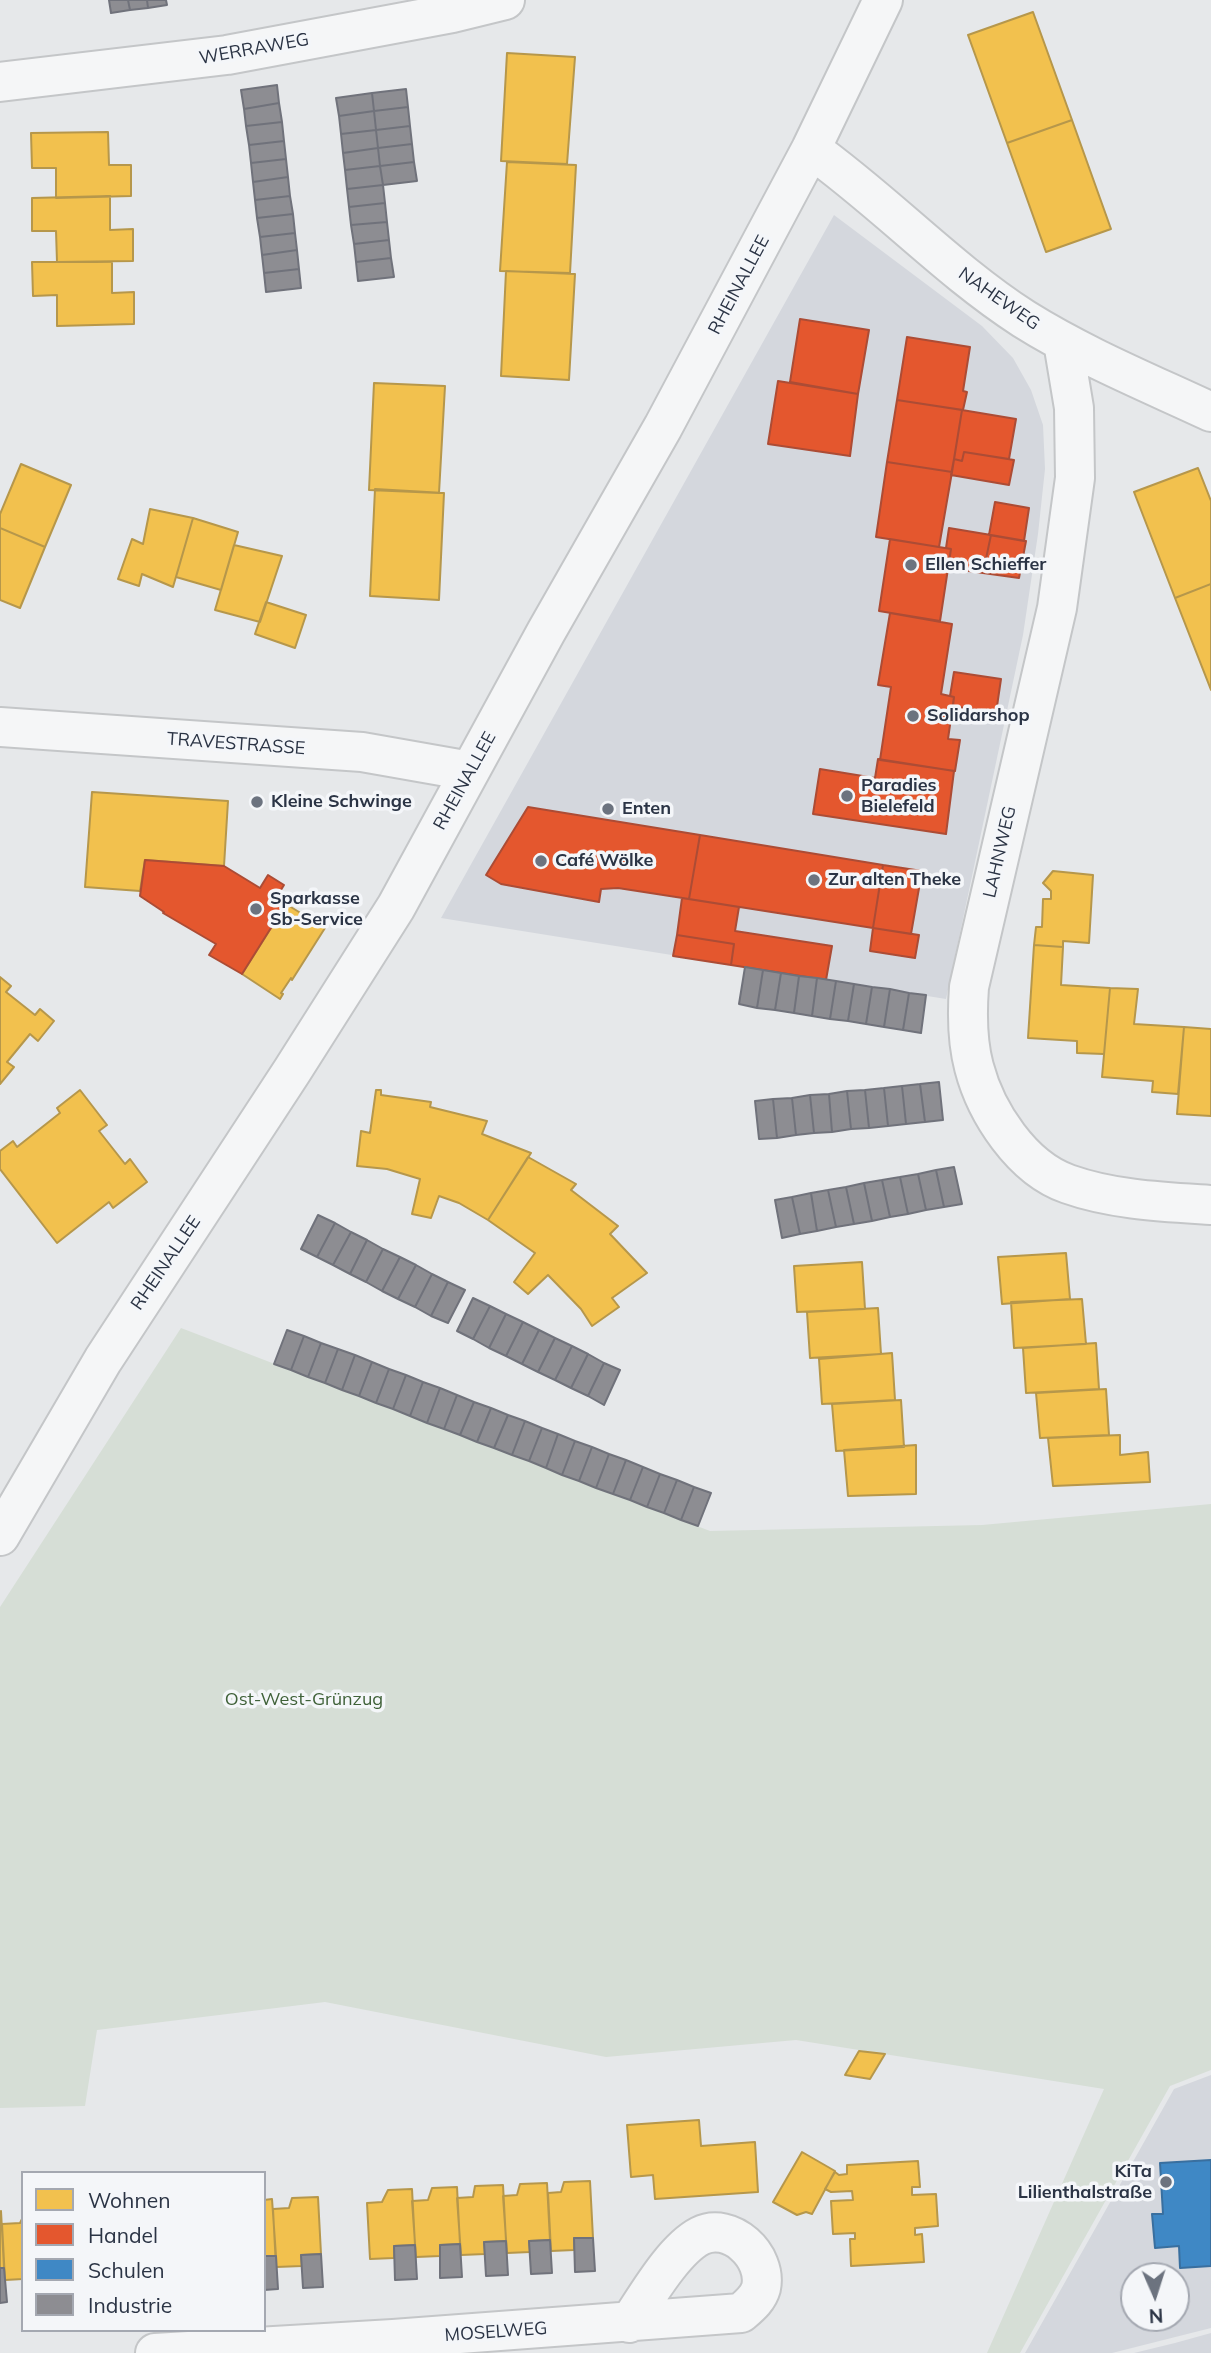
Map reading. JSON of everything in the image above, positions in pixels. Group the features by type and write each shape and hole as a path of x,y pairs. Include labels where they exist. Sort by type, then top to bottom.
{"street":[{"name":"WERRAWEG","path":"0,82 227,55 452,13 505,0"},
{"name":"RHEINALLEE","path":"0,1536 103,1360 396,907 663,428 811,149 883,0"},
{"name":"NAHEWEG","path":"811,149 841,171 974,284 1024,319 1063,342 1211,412"},
{"name":"LAHNWEG","path":"1063,342 1074,408 1071,511 1057,608 969,988 967,1015 971,1052 981,1088 997,1120 1033,1163 1065,1184 1101,1194 1211,1205"},
{"name":"TRAVESTRASSE","path":"0,727 362,752 470,771"},
{"name":"MOSELWEG","path":"155,2353 629,2323"}],"shaded area":[{"path":"834,215 982,326 1013,358 1031,390 1043,425 1045,469 1023,635 946,999 441,918"},
{"name":"KiTa Lilienthalstraße","path":"1211,2075 1211,2328 1112,2353 1025,2353 1174,2089"},
{"path":"1211,2333 1211,2353 1134,2353 1175,2343"}],"green space":[{"name":"Ost-West-Grünzug","path":"181,1328 710,1531 982,1525 1211,1504 1211,2070 1170,2086 1020,2353 987,2353 1104,2089 796,2040 606,2057 325,2002 97,2030 85,2106 0,2108 0,1607"}],"building: Wohnen":[{"path":"1033,12 1072,120 1007,143 968,35"},
{"path":"507,53 575,57 567,164 501,161"},
{"path":"1072,120 1111,229 1046,252 1007,143"},
{"path":"108,132 109,165 131,165 131,196 56,198 56,168 32,168 31,133"},
{"path":"507,162 576,165 570,273 500,271"},
{"path":"110,196 110,230 133,229 133,261 57,262 56,231 32,231 32,198"},
{"path":"32,262 112,262 112,293 134,292 134,324 57,326 57,295 33,296"},
{"path":"506,271 575,274 569,380 501,376"},
{"path":"374,383 445,386 439,493 369,490"},
{"path":"21,464 71,485 45,547 0,528 0,514"},
{"path":"1198,468 1211,501 1211,584 1175,598 1134,492"},
{"path":"375,489 444,493 439,600 370,596"},
{"path":"150,509 193,518 173,587 142,574 139,586 118,579 132,539 143,544"},
{"path":"193,518 238,532 221,590 176,577"},
{"path":"0,528 45,547 20,608 0,600"},
{"path":"234,545 282,556 260,622 215,610"},
{"path":"1211,584 1211,690 1175,598"},
{"path":"266,602 306,615 295,648 255,634"},
{"path":"92,792 228,801 224,866 145,860 140,891 85,887"},
{"path":"1053,871 1093,875 1089,943 1063,941 1063,947 1034,945 1036,927 1042,927 1043,899 1051,899 1051,891 1043,883"},
{"path":"286,904 325,928 281,993 283,994 280,999 242,974"},
{"path":"1034,945 1063,947 1061,985 1110,988 1104,1054 1077,1053 1077,1041 1028,1038"},
{"path":"0,977 11,986 6,992 35,1015 40,1009 54,1021 38,1041 30,1034 7,1062 14,1067 0,1084"},
{"path":"1110,988 1138,989 1134,1024 1184,1027 1178,1094 1152,1092 1153,1081 1102,1077"},
{"path":"1184,1027 1211,1029 1211,1116 1177,1114"},
{"path":"80,1090 107,1125 99,1131 125,1164 130,1159 147,1182 113,1208 109,1202 57,1243 0,1169 0,1151 13,1141 17,1147 60,1113 57,1108"},
{"path":"376,1090 381,1090 381,1095 431,1102 430,1107 487,1121 482,1134 531,1153 488,1220 459,1203 439,1196 431,1218 412,1214 420,1179 387,1169 357,1166 361,1131 370,1133"},
{"path":"528,1157 576,1184 571,1190 618,1226 610,1234 647,1273 612,1298 619,1307 592,1326 581,1309 548,1275 528,1294 514,1282 535,1253 488,1220"},
{"path":"1066,1253 1070,1299 1002,1304 998,1257"},
{"path":"862,1262 865,1309 797,1312 794,1266"},
{"path":"1082,1299 1086,1344 1014,1348 1011,1302"},
{"path":"878,1308 881,1354 810,1358 807,1312"},
{"path":"1096,1343 1099,1389 1026,1393 1023,1348"},
{"path":"892,1353 895,1400 822,1404 819,1359"},
{"path":"1106,1389 1109,1435 1040,1438 1036,1393"},
{"path":"901,1400 904,1447 836,1451 832,1404"},
{"path":"1120,1435 1120,1455 1148,1452 1150,1482 1053,1486 1048,1438"},
{"path":"916,1445 916,1494 848,1496 844,1450"},
{"path":"859,2051 885,2054 870,2079 845,2075"},
{"path":"699,2120 701,2146 755,2142 758,2192 655,2199 653,2175 631,2177 627,2125"},
{"path":"802,2152 835,2171 812,2214 806,2212 797,2215 773,2202"},
{"path":"918,2161 920,2187 912,2187 912,2195 936,2194 938,2226 915,2228 915,2235 922,2234 924,2262 851,2266 850,2239 855,2239 855,2233 833,2234 831,2201 853,2200 852,2191 831,2192 825,2189 835,2172 839,2175 847,2174 847,2165"},
{"path":"590,2181 593,2238 574,2238 574,2250 551,2251 548,2193 561,2192 564,2182"},
{"path":"547,2183 550,2240 529,2241 530,2252 507,2253 503,2196 517,2195 520,2184"},
{"path":"503,2185 506,2241 484,2242 485,2254 461,2255 457,2198 473,2197 475,2186"},
{"path":"457,2187 460,2244 440,2245 440,2256 416,2257 412,2201 428,2200 432,2188"},
{"path":"412,2189 415,2245 394,2246 394,2258 370,2259 367,2203 382,2202 388,2190"},
{"path":"318,2197 321,2254 301,2255 302,2266 276,2267 273,2209 289,2208 292,2198"},
{"path":"272,2199 276,2256 266,2256 266,2200"},
{"path":"1,2211 4,2268 0,2268"},
{"path":"21,2221 21,2279 5,2280 2,2224"}],"building: Handel":[{"path":"800,319 869,330 858,394 790,382"},
{"path":"907,337 970,347 963,410 897,400"},
{"path":"778,381 858,394 850,456 768,444"},
{"path":"897,400 962,410 952,472 887,462"},
{"path":"962,410 1016,419 1009,459 964,452 962,461 954,459"},
{"path":"964,452 1014,460 1009,485 951,475 954,459 962,461"},
{"path":"887,462 952,472 939,547 876,537"},
{"path":"995,502 1029,508 1024,541 989,535"},
{"path":"949,528 991,535 983,573 948,568 951,549 946,548"},
{"path":"991,535 1026,541 1019,578 983,573"},
{"path":"890,539 951,549 940,621 879,611"},
{"path":"890,613 952,624 941,694 954,697 948,739 960,740 955,771 880,760 891,687 878,685"},
{"path":"954,672 1001,679 996,713 953,706 954,697 950,696"},
{"path":"878,759 954,771 946,834 813,814 820,769 875,778"},
{"path":"528,807 700,835 689,899 618,888 601,889 599,902 501,884 486,875"},
{"path":"700,835 883,865 873,928 689,899"},
{"path":"145,860 224,866 260,888 268,875 284,885 276,898 286,904 242,974 209,955 216,944 140,896"},
{"path":"883,865 922,871 911,934 873,928"},
{"path":"682,898 739,907 735,931 832,946 826,980 731,965 734,944 677,935"},
{"path":"873,928 919,935 915,958 870,951"},
{"path":"677,935 734,944 731,965 673,956"}],"building: Schulen":[{"path":"1211,2160 1211,2266 1190,2267 1190,2262 1180,2262 1179,2246 1155,2248 1152,2214 1163,2214 1160,2163"}],"building: Industrie":[{"path":"109,0 128,0 130,10 111,13"},
{"path":"128,0 147,0 148,8 130,10"},
{"path":"147,0 166,0 167,5 148,8"},
{"path":"277,85 279,103 244,109 241,90"},
{"path":"406,89 408,107 374,111 372,93"},
{"path":"372,93 374,111 339,116 336,98"},
{"path":"279,103 282,122 246,126 244,109"},
{"path":"408,107 410,126 376,130 374,111"},
{"path":"374,111 376,130 341,134 339,116"},
{"path":"282,122 284,141 249,145 246,126"},
{"path":"410,126 412,144 378,148 376,130"},
{"path":"376,130 378,148 343,153 341,134"},
{"path":"284,141 286,159 251,163 249,145"},
{"path":"412,144 414,162 380,166 378,148"},
{"path":"378,148 380,166 345,170 343,153"},
{"path":"286,159 288,177 253,182 251,163"},
{"path":"414,162 417,181 383,185 380,166"},
{"path":"380,166 383,185 347,189 345,170"},
{"path":"288,177 290,196 255,200 253,182"},
{"path":"383,185 385,203 349,207 347,189"},
{"path":"290,196 293,214 257,218 255,200"},
{"path":"385,203 387,222 351,225 349,207"},
{"path":"293,214 295,233 260,237 257,218"},
{"path":"387,222 389,240 354,244 351,225"},
{"path":"295,233 297,250 262,255 260,237"},
{"path":"389,240 391,258 356,262 354,244"},
{"path":"297,250 299,269 264,273 262,255"},
{"path":"391,258 394,277 358,281 356,262"},
{"path":"299,269 301,288 266,292 264,273"},
{"path":"745,967 763,970 757,1008 739,1004"},
{"path":"763,970 781,973 775,1010 757,1008"},
{"path":"781,973 799,976 794,1013 775,1010"},
{"path":"799,976 817,978 812,1016 794,1013"},
{"path":"817,978 836,981 830,1019 812,1016"},
{"path":"836,981 854,984 848,1021 830,1019"},
{"path":"854,984 872,987 866,1024 848,1021"},
{"path":"872,987 890,989 884,1027 866,1024"},
{"path":"890,989 909,993 903,1030 884,1027"},
{"path":"909,993 926,995 921,1033 903,1030"},
{"path":"939,1082 943,1120 925,1122 920,1084"},
{"path":"920,1084 925,1122 906,1124 902,1086"},
{"path":"902,1086 906,1124 888,1126 884,1088"},
{"path":"884,1088 888,1126 869,1128 865,1090"},
{"path":"865,1090 869,1128 851,1129 847,1091"},
{"path":"847,1091 851,1129 832,1132 829,1094"},
{"path":"829,1094 832,1132 814,1133 810,1095"},
{"path":"810,1095 814,1133 796,1135 792,1098"},
{"path":"792,1098 796,1135 777,1138 773,1099"},
{"path":"773,1099 777,1138 759,1139 755,1101"},
{"path":"954,1167 962,1204 944,1207 936,1170"},
{"path":"936,1170 944,1207 926,1210 918,1174"},
{"path":"918,1174 926,1210 908,1214 900,1177"},
{"path":"900,1177 908,1214 890,1217 882,1180"},
{"path":"882,1180 890,1217 872,1221 864,1183"},
{"path":"864,1183 872,1221 854,1224 846,1187"},
{"path":"846,1187 854,1224 836,1227 828,1190"},
{"path":"828,1190 836,1227 817,1231 811,1193"},
{"path":"811,1193 817,1231 800,1234 792,1197"},
{"path":"792,1197 800,1234 782,1238 775,1200"},
{"path":"318,1215 335,1223 317,1257 301,1249"},
{"path":"335,1223 351,1232 333,1265 317,1257"},
{"path":"351,1232 367,1240 350,1274 333,1265"},
{"path":"367,1240 383,1249 366,1282 350,1274"},
{"path":"383,1249 400,1257 382,1291 366,1282"},
{"path":"400,1257 416,1265 398,1299 382,1291"},
{"path":"416,1265 432,1274 415,1307 398,1299"},
{"path":"432,1274 448,1282 431,1316 415,1307"},
{"path":"448,1282 465,1290 448,1323 431,1316"},
{"path":"473,1298 490,1306 473,1339 457,1331"},
{"path":"490,1306 506,1314 489,1348 473,1339"},
{"path":"506,1314 523,1322 506,1356 489,1348"},
{"path":"523,1322 539,1330 522,1364 506,1356"},
{"path":"287,1330 304,1336 291,1370 274,1364"},
{"path":"539,1330 555,1338 538,1372 522,1364"},
{"path":"304,1336 321,1343 308,1377 291,1370"},
{"path":"555,1338 572,1346 555,1380 538,1372"},
{"path":"321,1343 338,1349 325,1383 308,1377"},
{"path":"572,1346 588,1354 571,1388 555,1380"},
{"path":"338,1349 355,1355 342,1390 325,1383"},
{"path":"588,1354 604,1363 588,1396 571,1388"},
{"path":"355,1355 372,1362 359,1396 342,1390"},
{"path":"372,1362 389,1369 376,1403 359,1396"},
{"path":"604,1363 620,1370 604,1405 588,1396"},
{"path":"389,1369 406,1375 393,1409 376,1403"},
{"path":"406,1375 423,1382 410,1416 393,1409"},
{"path":"423,1382 440,1388 427,1423 410,1416"},
{"path":"440,1388 457,1395 444,1429 427,1423"},
{"path":"457,1395 474,1402 460,1435 444,1429"},
{"path":"474,1402 491,1408 477,1442 460,1435"},
{"path":"491,1408 508,1415 494,1448 477,1442"},
{"path":"508,1415 525,1421 512,1455 494,1448"},
{"path":"525,1421 542,1428 529,1461 512,1455"},
{"path":"542,1428 558,1434 546,1468 529,1461"},
{"path":"558,1434 575,1441 562,1475 546,1468"},
{"path":"575,1441 592,1447 579,1481 562,1475"},
{"path":"592,1447 609,1454 596,1488 579,1481"},
{"path":"609,1454 626,1460 613,1494 596,1488"},
{"path":"626,1460 643,1467 630,1500 613,1494"},
{"path":"643,1467 660,1474 647,1507 630,1500"},
{"path":"660,1474 677,1480 664,1513 647,1507"},
{"path":"677,1480 694,1487 681,1520 664,1513"},
{"path":"694,1487 711,1493 698,1526 681,1520"},
{"path":"574,2238 593,2238 595,2271 575,2272"},
{"path":"550,2240 552,2273 531,2274 529,2241"},
{"path":"506,2241 508,2275 486,2276 484,2242"},
{"path":"460,2244 462,2277 440,2278 440,2245"},
{"path":"415,2245 417,2279 395,2280 394,2246"},
{"path":"321,2254 323,2287 303,2288 301,2255"},
{"path":"266,2256 276,2256 278,2289 266,2290"},
{"path":"0,2268 4,2268 7,2302 0,2303"}],"place":[{"name":"Ellen Schieffer","path":"911,565"},
{"name":"Solidarshop","path":"913,716"},
{"name":"Paradies Bielefeld","path":"847,796"},
{"name":"Kleine Schwinge","path":"257,802"},
{"name":"Enten","path":"608,809"},
{"name":"Café Wölke","path":"541,861"},
{"name":"Zur alten Theke","path":"814,880"},
{"name":"Sparkasse Sb-Service","path":"256,909"},
{"name":"KiTa Lilienthalstraße","path":"1166,2182"}]}
